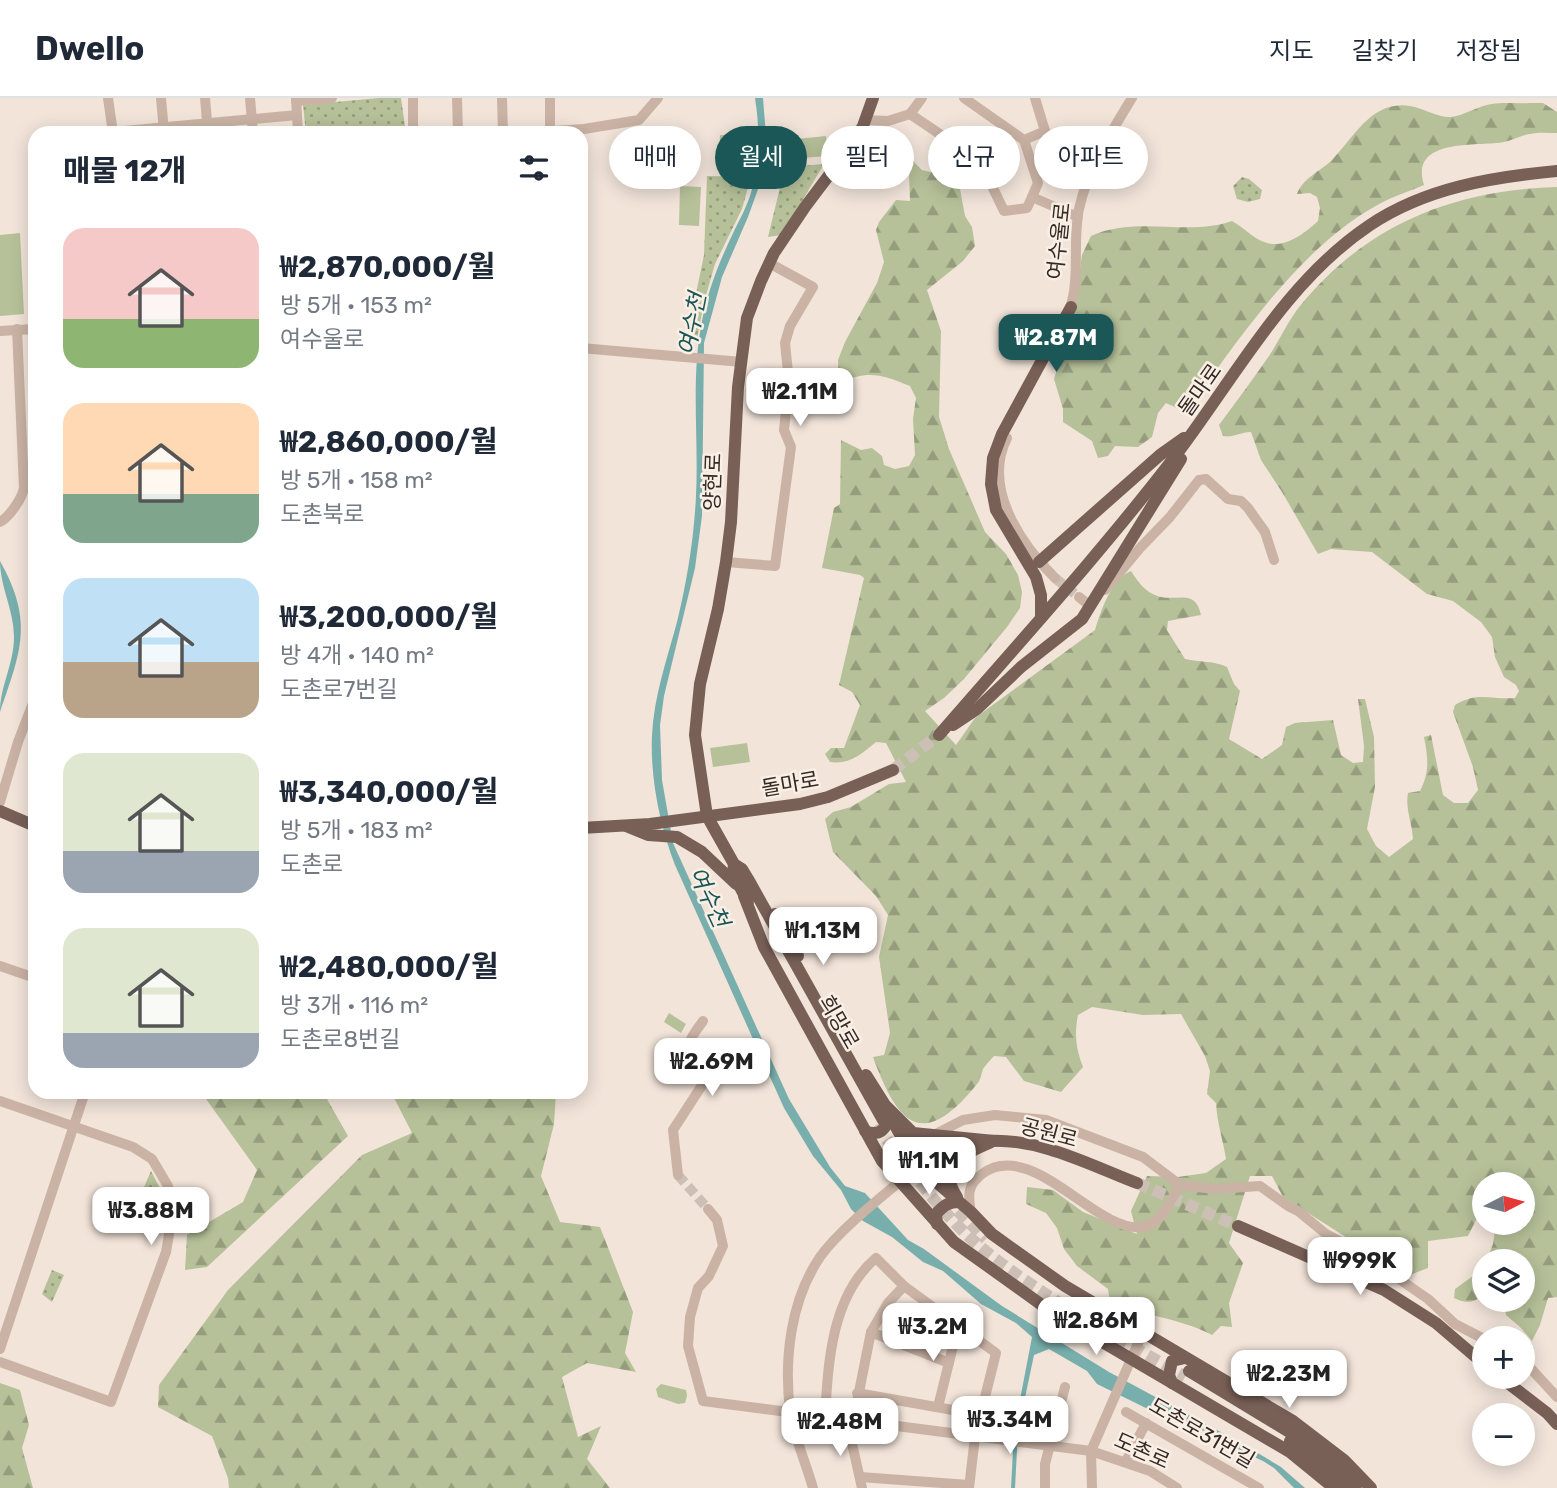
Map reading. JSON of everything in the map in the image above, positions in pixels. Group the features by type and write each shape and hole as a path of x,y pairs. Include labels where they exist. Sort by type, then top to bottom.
{"main road":[{"name":"양현로","path":"708,816 698,761 696,728 700,684 718,609 731,522 738,387 747,318 769,263 805,206 851,146 873,98"},
{"name":"돌마로","path":"1089,606 1082,619 1021,667 977,709 939,735 1126,520 1196,430 1297,288 1325,260 1394,210 1439,192 1516,175 1557,171"},
{"path":"1041,618 1041,595 1036,577 996,510 991,484 993,458 1002,433 1071,307"},
{"path":"1039,562 1160,456 1196,430"},
{"path":"1089,606 1150,512 1196,430"},
{"name":"돌마로","path":"623,825 650,824 800,804 828,797 893,770"},
{"path":"0,810 28,823"},
{"name":"희망로","path":"708,816 734,864 733,874 742,881 878,1123"},
{"path":"588,828 623,825 648,835 677,837 742,881 766,900 786,931 818,993 885,1105 913,1133 995,1141"},
{"name":"희망로","path":"742,881 744,896 770,959 878,1123"},
{"path":"868,1078 878,1123 882,1161 954,1242 1054,1313 1096,1337 1130,1363 1182,1377 1306,1442 1361,1488"},
{"path":"878,1123 917,1167 1003,1242 1065,1286 1293,1421 1344,1460 1371,1488"},
{"path":"971,1212 955,1195 949,1181 949,1172 957,1160 995,1141"},
{"name":"공원로","path":"917,1167 932,1154 948,1146 995,1141 1019,1142 1055,1151 1137,1183"},
{"path":"937,1224 936,1214 940,1209 947,1204 960,1202"},
{"path":"1238,1226 1384,1290 1436,1323 1472,1354"},
{"path":"1096,1337 1107,1332 1113,1325 1107,1311"},
{"path":"1185,1358 1172,1361 1169,1375 1182,1377 1301,1448 1348,1488"},
{"path":"1182,1377 1290,1452 1334,1488"},
{"path":"1516,1389 1552,1415 1557,1423"}],"street":[{"path":"108,98 112,126"},
{"path":"161,98 164,126"},
{"path":"205,98 207,126"},
{"path":"250,98 252,126"},
{"path":"298,126 296,100 332,98"},
{"path":"413,98 414,126"},
{"path":"457,98 458,126"},
{"path":"502,98 503,126"},
{"path":"550,98 550,126"},
{"path":"588,129 639,120 658,98"},
{"path":"865,120 888,121 910,114 922,98"},
{"path":"910,114 980,161 1004,211 1027,208 1038,183 1024,140 964,98"},
{"path":"1035,98 1043,126"},
{"name":"여수울로","path":"1115,126 1132,98"},
{"path":"217,126 252,119 297,115"},
{"path":"1024,140 1034,136"},
{"name":"여수울로","path":"1055,579 1024,542 1005,504 999,480 1004,444 1071,307 1077,261 1078,217 1086,189"},
{"path":"1032,197 1078,217"},
{"path":"726,562 775,566 791,447 784,430 789,382 785,343 790,326 813,287 769,263"},
{"path":"0,522 5,520 24,488 17,329"},
{"path":"0,331 28,329"},
{"path":"588,348 742,362"},
{"path":"1079,597 1089,606 1170,517 1199,480 1206,479 1228,499 1241,501 1248,508 1265,531 1274,560"},
{"path":"0,802 28,716"},
{"path":"0,966 28,976"},
{"path":"678,1175 673,1130 708,1076 691,1064 689,1053 689,1041 703,1021"},
{"path":"0,1349 83,1099"},
{"path":"0,1101 133,1146 152,1159 168,1186 173,1211 166,1252 111,1402 0,1362"},
{"path":"932,1136 963,1120 995,1115 1046,1120 1143,1157 1181,1185 1215,1189 1260,1186 1298,1211 1326,1234 1363,1254 1429,1299 1455,1324 1472,1333"},
{"path":"971,1212 968,1195 975,1180 991,1169 1003,1166 1051,1180 1111,1220 1135,1227 1144,1227 1161,1216 1181,1185"},
{"path":"813,1488 791,1413 788,1365 799,1300 820,1257 851,1225 917,1167"},
{"path":"708,1209 717,1220 723,1246 709,1276 698,1288 690,1317 688,1346 703,1401 975,1437"},
{"path":"825,1418 829,1362 845,1300 863,1270 876,1258 904,1286 996,1353 975,1437 969,1486 861,1483 850,1421 871,1332 888,1303 904,1286"},
{"path":"938,1407 958,1326"},
{"path":"871,1332 948,1363"},
{"path":"1093,1488 1091,1451 1143,1332"},
{"path":"1535,1373 1557,1397"},
{"path":"1045,1488 1045,1464 1065,1387"},
{"path":"857,1393 981,1415"},
{"name":"도촌로31번길","path":"1126,1412 1259,1488"},
{"path":"1126,1461 1146,1423"},
{"name":"도촌로","path":"975,1437 1091,1451 1150,1471 1177,1488"}],"green space":[{"path":"401,98 405,126 305,126 303,105"},
{"path":"1543,103 1557,112 1557,133 1533,133 1504,142 1449,147 1436,152 1427,159 1422,170 1424,185 1389,199 1358,217 1328,240 1275,294 1185,412 1166,403 1158,413 1152,437 1138,447 1115,446 1108,456 1098,458 1092,441 1063,422 1063,409 1054,379 1073,317 1082,255 1091,236 1126,227 1197,227 1232,221 1264,242 1286,242 1318,221 1320,208 1317,197 1310,193 1297,194 1300,188 1307,179 1331,161 1364,123 1384,109 1410,106 1451,117 1492,104"},
{"path":"821,137 821,157 807,158 807,138"},
{"path":"914,162 922,170 928,171 928,189 960,189 965,216 972,227 975,246 963,261 927,290 941,331 939,417 949,449 985,532 1006,554 1018,575 1022,592 1020,608 1007,627 964,679 925,711 956,745 975,718 1095,630 1112,588 1131,571 1151,593 1162,597 1189,598 1198,606 1201,615 1168,621 1167,630 1185,659 1227,667 1240,691 1229,739 1262,759 1282,745 1286,727 1295,723 1333,720 1341,755 1353,763 1363,762 1364,746 1358,699 1365,699 1374,737 1375,787 1367,829 1376,846 1389,857 1413,839 1407,799 1408,793 1420,791 1427,771 1424,737 1431,735 1443,795 1454,803 1468,803 1478,790 1473,767 1453,712 1455,705 1478,697 1515,698 1519,691 1516,685 1504,677 1495,657 1492,637 1481,622 1453,601 1427,594 1372,552 1331,549 1318,554 1261,460 1251,432 1223,436 1219,425 1269,356 1300,306 1326,277 1354,253 1383,233 1448,204 1482,195 1557,187 1557,1297 1548,1298 1535,1335 1535,1326 1519,1326 1506,1312 1535,1312 1535,1249 1491,1249 1494,1236 1535,1236 1535,1172 1472,1172 1472,1228 1468,1236 1428,1241 1428,1268 1407,1276 1283,1197 1272,1176 1250,1176 1229,1243 1243,1263 1229,1303 1232,1327 1221,1326 1212,1335 1110,1302 1108,1289 1077,1266 1064,1249 1057,1228 1046,1213 1026,1204 1027,1187 1053,1190 1083,1212 1137,1234 1131,1211 1147,1176 1178,1177 1206,1173 1226,1159 1216,1103 1207,1094 1210,1071 1205,1056 1181,1014 1143,1015 1092,1007 1078,1015 1076,1041 1083,1067 1061,1092 1024,1081 1006,1057 994,1056 983,1069 977,1084 958,1105 941,1118 927,1123 914,1122 903,1114 892,1100 873,1057 884,1055 890,1033 879,957 888,915 876,896 833,852 825,819 833,812 851,807 889,784 906,782 886,743 876,742 855,758 844,762 830,762 825,754 831,748 844,748 860,705 852,692 839,685 864,578 822,568 834,508 840,504 841,440 861,450 872,448 882,456 884,465 895,469 909,466 915,455 913,419 916,398 910,386 874,375 858,376 839,383 838,360 877,283 884,262 876,230 879,222 896,200 910,201 910,189 914,189"},
{"path":"821,164 821,169 782,235 768,237 780,189 807,189 807,165"},
{"path":"707,176 715,176 715,189 748,189 742,209 715,264 697,339 687,337 704,255"},
{"path":"1242,177 1249,179 1262,190 1260,199 1248,202 1237,199 1233,186"},
{"path":"680,189 701,189 699,226 679,225"},
{"path":"20,233 24,314 0,316 0,235"},
{"path":"747,743 750,762 713,767 710,748"},
{"path":"669,1013 686,1024 681,1033 664,1022"},
{"path":"206,1099 327,1099 348,1136 207,1267 185,1270 187,1235 243,1202 257,1170"},
{"path":"395,1099 556,1099 554,1124 541,1176 560,1222 600,1227 633,1312 625,1353 636,1372 587,1363 562,1377 578,1437 601,1426 587,1459 610,1488 229,1488 228,1478 212,1436 158,1407 159,1385 228,1290 362,1155 412,1133"},
{"path":"151,1171 163,1194 163,1201 141,1194"},
{"path":"52,1270 64,1275 52,1302 42,1294"},
{"path":"1472,1277 1472,1301 1454,1298 1455,1289"},
{"path":"0,1383 20,1390 29,1425 22,1448 33,1488 0,1488"},
{"path":"661,1384 686,1390 685,1403 678,1404 658,1397 656,1389"}],"water":[{"path":"755,98 763,98 765,126 758,126"},
{"path":"752,189 758,189 722,277 704,343 702,516 695,568 664,696 660,725 662,780 673,843 789,1099 830,1167 845,1186 865,1193 908,1240 1002,1306 1109,1372 1281,1467 1305,1488 1294,1488 1263,1461 1227,1445 1205,1431 1188,1427 1177,1416 1156,1413 1097,1384 1087,1371 1049,1349 1034,1355 1018,1431 1015,1488 1011,1488 1014,1431 1032,1337 1016,1323 981,1304 943,1271 923,1262 892,1237 863,1221 851,1209 841,1190 813,1156 784,1108 675,865 654,785 653,720 681,607 692,544 697,474 696,384 699,339 712,283"},
{"path":"0,561 11,582 17,602 21,636 14,671 0,712 14,637"}],"tunnel":[{"path":"1055,578 1079,597"},
{"path":"893,770 939,735"},
{"path":"876,1125 942,1209 989,1254 1060,1303 1185,1377"},
{"path":"678,1175 708,1209"},
{"path":"1137,1183 1238,1226"},
{"path":"945,1198 986,1239"}],"water label":[{"name":"여수천","path":"692,324"},
{"name":"여수천","path":"709,897"}]}
